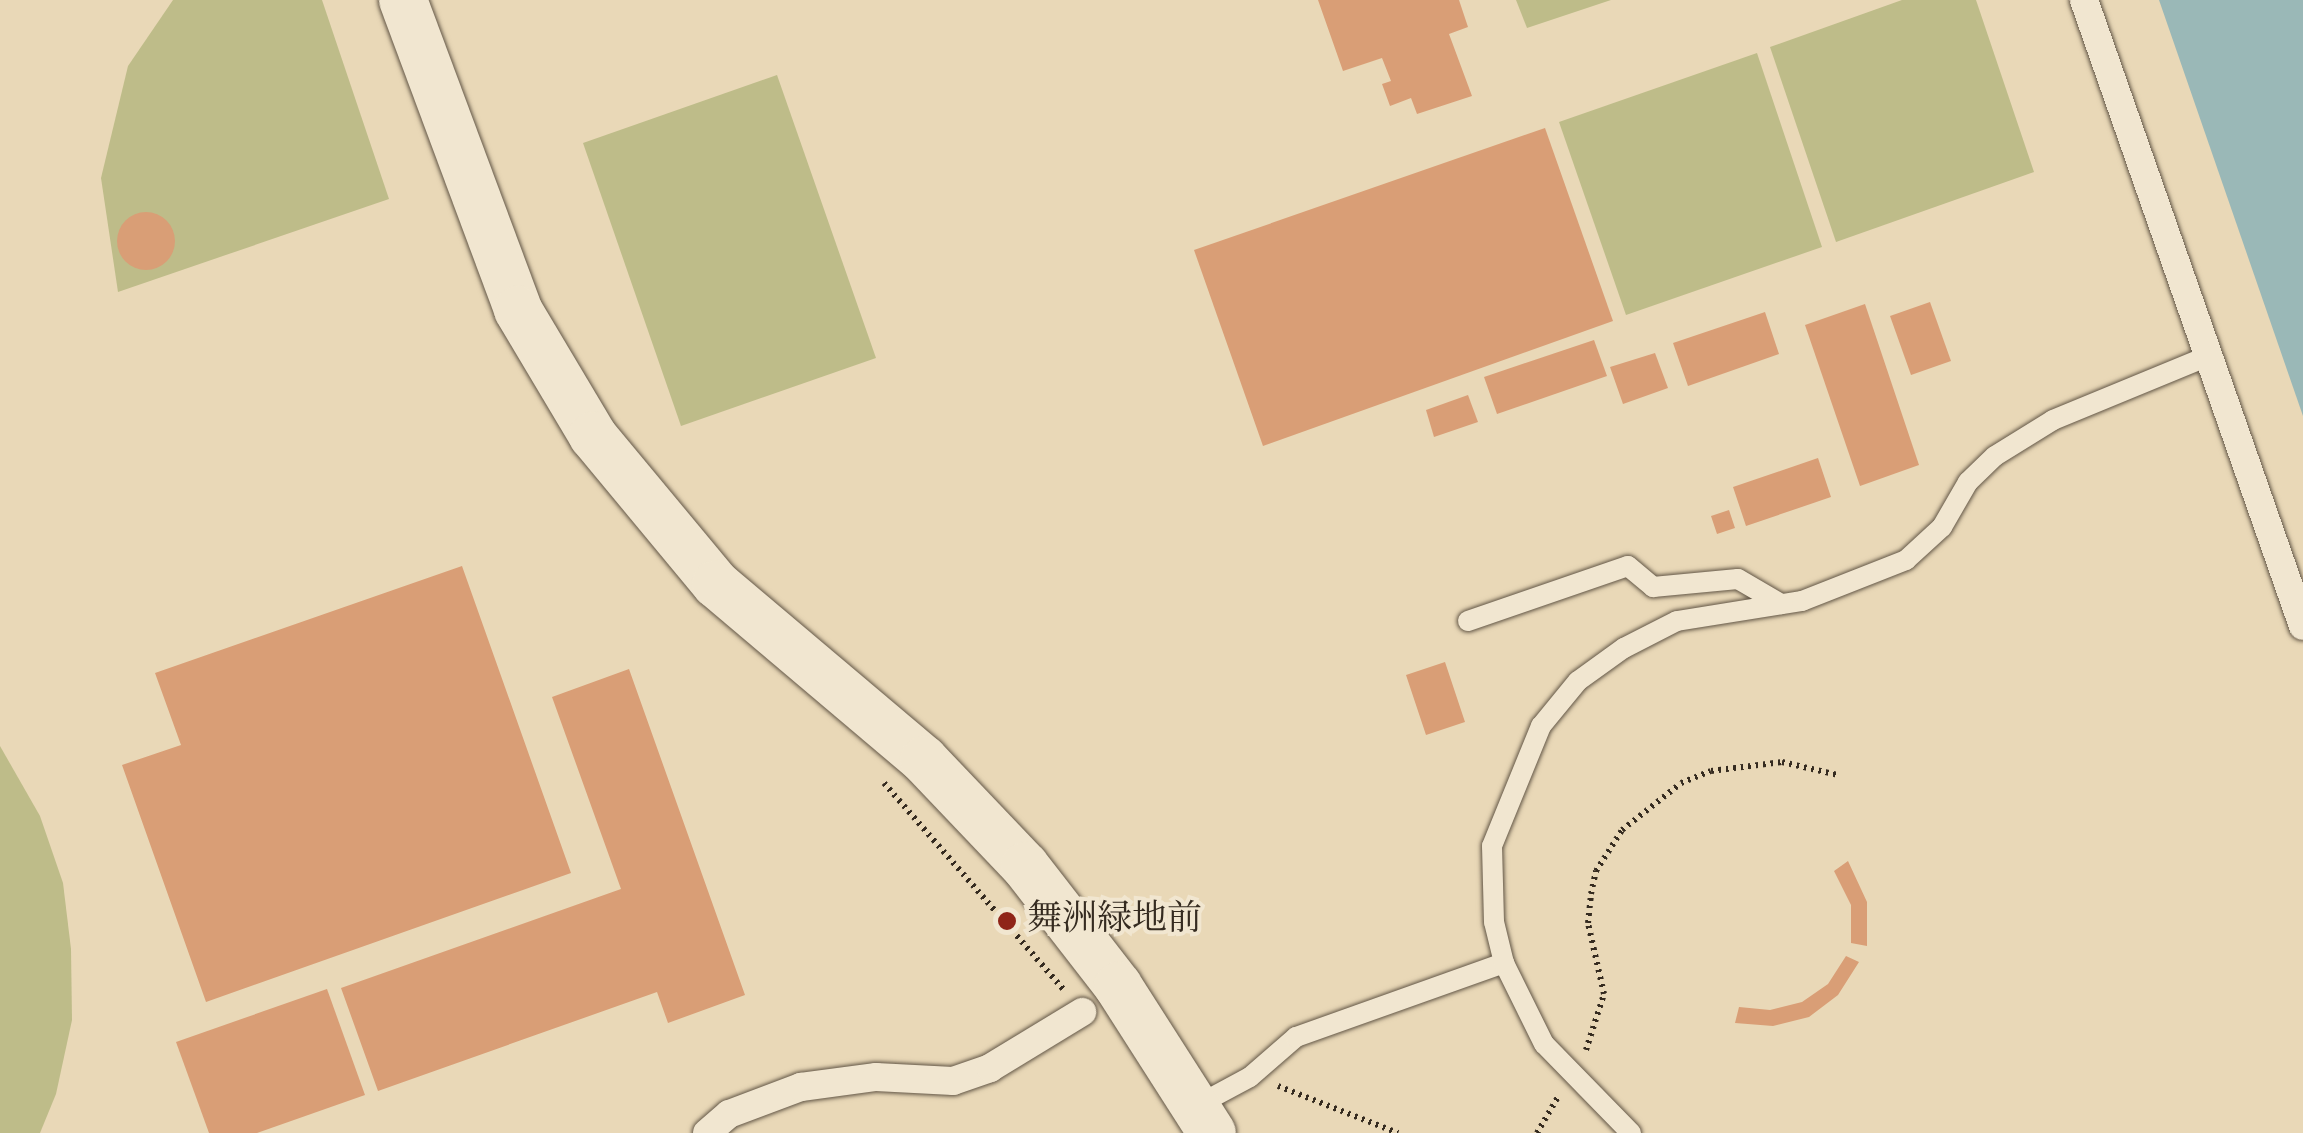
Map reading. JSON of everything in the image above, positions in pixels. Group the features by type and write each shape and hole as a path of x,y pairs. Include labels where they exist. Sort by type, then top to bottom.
{"street":[{"path":"403,0 518,310 593,436 716,584 910,748 1025,866 1118,986 1204,1120"},
{"path":"2084,0 2303,626"},
{"path":"707,1133 729,1114 802,1087 876,1077 952,1081 1006,1059 1082,1012"}],"lane":[{"path":"1631,1133 1571,1076 1544,1044 1504,962 1494,922 1492,846 1541,726 1578,682 1624,648 1677,621 1781,604 1856,585 1906,560 1942,527 1968,482 1995,456 2053,420 2208,356"},
{"path":"1468,621 1628,566 1643,584 1738,579 1781,604"},
{"path":"1204,1120 1296,1037 1504,962"}],"path":[{"path":"1537,1133 1602,1018 1604,994 1588,923 1590,894 1596,872 1622,830 1681,783 1711,771 1782,762 1838,775"},
{"path":"1250,1077 1398,1133"}],"shaded area":[{"path":"173,0 322,0 389,199 118,292 101,178 128,66"},
{"path":"1516,0 1611,0 1527,28"},
{"path":"1902,0 1976,0 2034,172 1836,242 1770,47"},
{"path":"1757,53 1822,247 1626,315 1559,122"},
{"path":"777,75 876,358 681,426 583,143"},
{"path":"0,746 40,816 63,883 71,949 72,1020 56,1094 40,1133 0,1133"}],"water":[{"path":"2159,0 2303,0 2303,416"}],"building":[{"path":"1318,0 1459,0 1468,27 1449,34 1472,96 1417,114 1411,98 1390,106 1382,84 1391,81 1382,58 1343,71"},
{"path":"1545,128 1613,321 1263,446 1194,250"},
{"path":"146,212 167,220 175,241 167,262 146,270 125,262 117,241 125,220"},
{"path":"1930,302 1951,361 1911,375 1890,316"},
{"path":"1865,304 1919,465 1860,486 1805,325"},
{"path":"1765,312 1779,354 1688,386 1673,343"},
{"path":"1594,340 1607,376 1497,414 1484,377"},
{"path":"1655,353 1668,388 1623,404 1610,367"},
{"path":"1468,395 1478,422 1434,437 1426,410"},
{"path":"1818,458 1831,497 1746,526 1733,487"},
{"path":"1729,510 1735,528 1717,534 1711,516"},
{"path":"462,566 571,873 206,1002 122,765 181,745 155,673"},
{"path":"1445,662 1465,722 1426,735 1406,675"},
{"path":"629,669 745,995 668,1023 657,992 378,1091 341,988 621,889 552,697"},
{"path":"1848,861 1867,902 1867,946 1851,943 1851,905 1834,871"},
{"path":"1846,956 1859,962 1838,995 1809,1017 1773,1026 1735,1023 1739,1007 1770,1010 1802,1002 1828,984"},
{"path":"327,989 365,1095 257,1133 209,1133 176,1042"}],"place":[{"name":"舞洲緑地前","path":"1007,921"}]}
